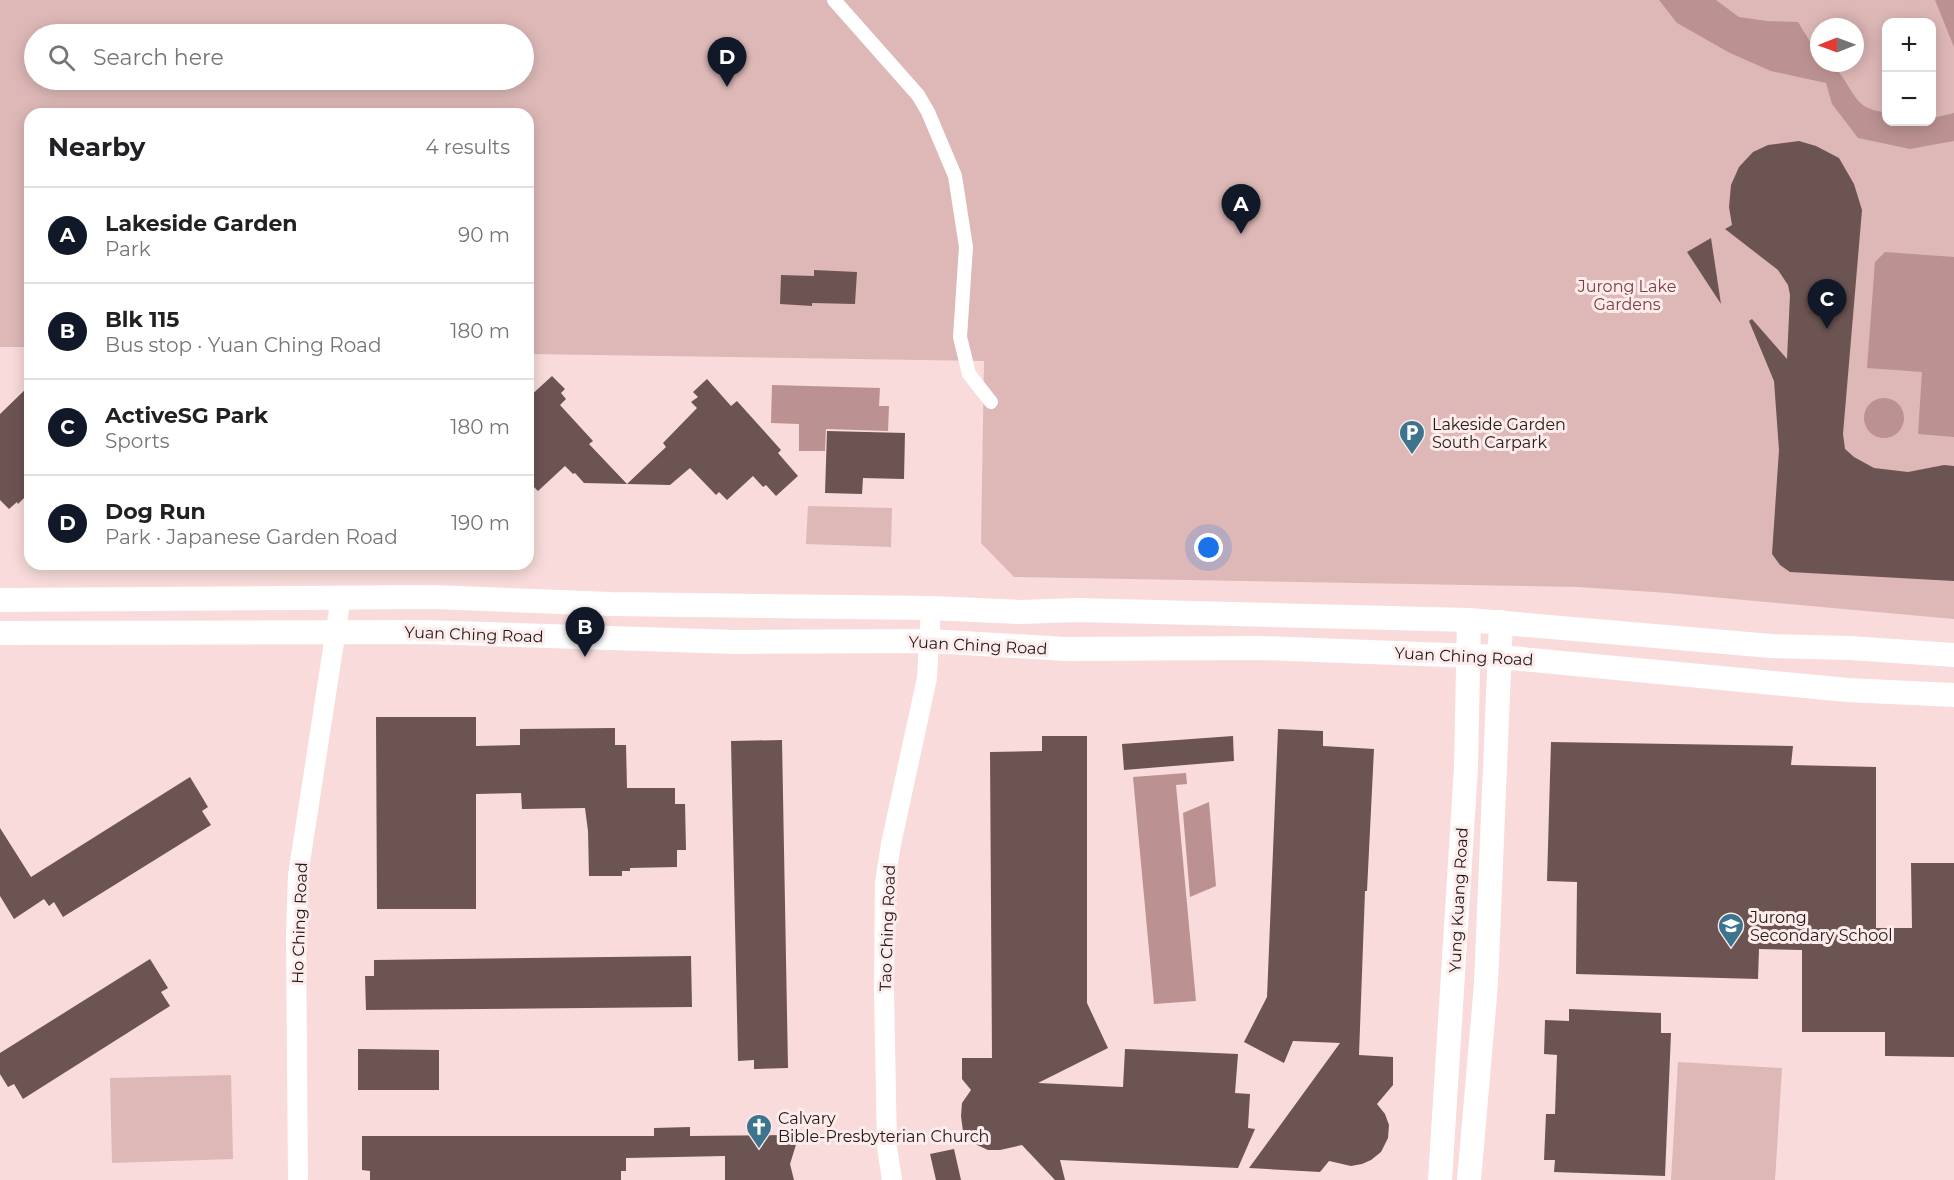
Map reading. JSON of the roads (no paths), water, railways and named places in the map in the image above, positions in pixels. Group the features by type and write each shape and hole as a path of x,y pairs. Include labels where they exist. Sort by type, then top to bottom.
{"street":[{"path":"834,0 918,96 928,112 955,176 966,247 960,337 969,374 991,402"},
{"name":"Ho Ching Road","path":"298,1180 296,946 298,875 341,597"},
{"name":"Yuan Ching Road","path":"0,600 433,597 611,604 931,608 1021,612 1077,610 1469,620 1795,647 1954,655"},
{"name":"Tao Ching Road","path":"892,1180 887,1147 884,989 885,882 927,678 931,608"},
{"name":"Yung Kuang Road","path":"1440,1180 1466,768 1469,620"},
{"name":"Yung Kuang Road","path":"1469,1180 1486,984 1501,622"},
{"name":"Yuan Ching Road","path":"0,633 425,632 736,642 929,641 1066,649 1261,648 1501,657 1847,690 1954,695"},
{"path":"1789,684 1795,647"}],"place":[{"name":"Dog Run","path":"727,87"},
{"name":"Lakeside Garden","path":"1241,234"},
{"name":"ActiveSG Park","path":"1827,329"},
{"name":"Lakeside Garden South Carpark","path":"1412,456"},
{"name":"Blk 115","path":"585,657"},
{"name":"Jurong Secondary School","path":"1731,949"},
{"name":"Calvary Bible-Presbyterian Church","path":"759,1150"}],"park label":[{"name":"Jurong Lake Gardens","path":"1627,295"}]}
